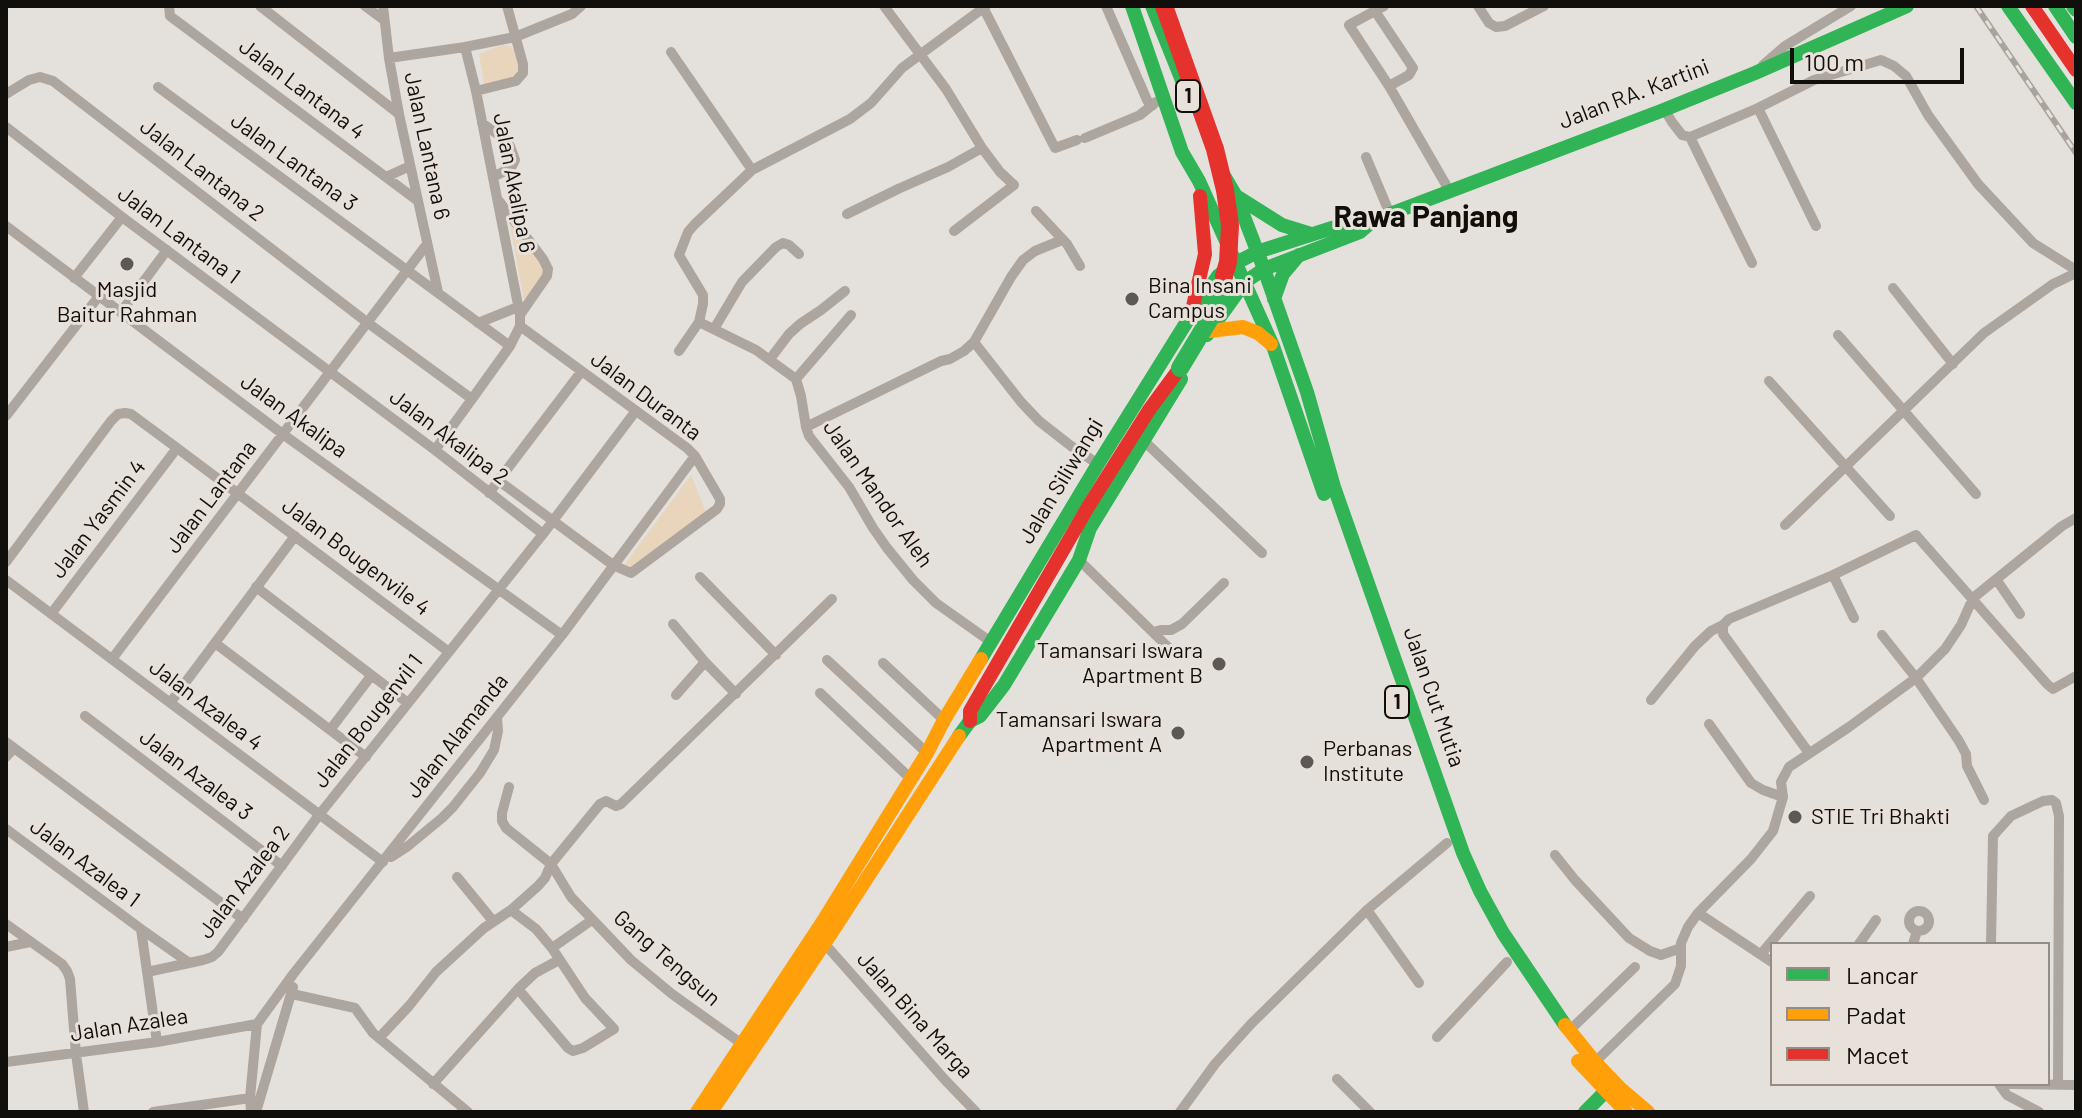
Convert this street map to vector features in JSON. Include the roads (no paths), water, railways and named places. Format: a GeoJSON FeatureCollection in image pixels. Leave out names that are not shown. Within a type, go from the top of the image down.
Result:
{"type":"FeatureCollection","features":[{"type":"Feature","properties":{"kind":"main road","name":"1"},"geometry":{"type":"LineString","coordinates":[[1132,6],[1158,100],[1236,263]]}},
{"type":"Feature","properties":{"kind":"main road","name":"1"},"geometry":{"type":"LineString","coordinates":[[1152,6],[1208,144],[1236,196],[1260,260]]}},
{"type":"Feature","properties":{"kind":"main road"},"geometry":{"type":"LineString","coordinates":[[970,721],[970,711],[1088,507],[1209,320],[1228,262],[1230,225],[1215,149],[1164,6]]}},
{"type":"Feature","properties":{"kind":"main road","name":"Jalan RA. Kartini"},"geometry":{"type":"LineString","coordinates":[[1260,260],[1311,234],[1357,220],[1383,216],[1664,109],[1907,6]]}},
{"type":"Feature","properties":{"kind":"main road"},"geometry":{"type":"LineString","coordinates":[[2008,6],[2076,103]]}},
{"type":"Feature","properties":{"kind":"main road"},"geometry":{"type":"LineString","coordinates":[[2032,6],[2076,70]]}},
{"type":"Feature","properties":{"kind":"main road"},"geometry":{"type":"LineString","coordinates":[[2055,6],[2076,37]]}},
{"type":"Feature","properties":{"kind":"main road"},"geometry":{"type":"LineString","coordinates":[[1199,181],[1205,254],[1189,318],[1204,328],[1207,335]]}},
{"type":"Feature","properties":{"kind":"main road"},"geometry":{"type":"LineString","coordinates":[[1236,196],[1282,225],[1311,234]]}},
{"type":"Feature","properties":{"kind":"main road","name":"Jalan RA. Kartini"},"geometry":{"type":"LineString","coordinates":[[1260,260],[1299,255],[1360,232],[1383,216]]}},
{"type":"Feature","properties":{"kind":"main road"},"geometry":{"type":"LineString","coordinates":[[1274,299],[1283,274],[1299,255]]}},
{"type":"Feature","properties":{"kind":"main road"},"geometry":{"type":"LineString","coordinates":[[819,939],[911,779],[970,721],[980,716],[1004,685],[1079,560],[1090,528],[1207,335],[1260,260]]}},
{"type":"Feature","properties":{"kind":"main road","name":"Jalan Siliwangi"},"geometry":{"type":"LineString","coordinates":[[933,759],[944,720],[1189,318],[1218,276],[1236,263],[1260,260]]}},
{"type":"Feature","properties":{"kind":"main road","name":"Jalan Cut Mutia"},"geometry":{"type":"LineString","coordinates":[[1260,260],[1307,392],[1334,487],[1463,853],[1480,891],[1503,933],[1569,1031],[1621,1089],[1648,1112]]}},
{"type":"Feature","properties":{"kind":"main road","name":"Jalan Cut Mutia"},"geometry":{"type":"LineString","coordinates":[[1236,263],[1273,346],[1447,843],[1507,962],[1557,1036],[1626,1112]]}},
{"type":"Feature","properties":{"kind":"main road"},"geometry":{"type":"LineString","coordinates":[[1207,335],[1243,327],[1258,333],[1273,346]]}},
{"type":"Feature","properties":{"kind":"main road"},"geometry":{"type":"LineString","coordinates":[[697,1112],[746,1047],[819,939],[933,759]]}},
{"type":"Feature","properties":{"kind":"main road"},"geometry":{"type":"LineString","coordinates":[[711,1112],[746,1047]]}},
{"type":"Feature","properties":{"kind":"main road"},"geometry":{"type":"LineString","coordinates":[[1585,1112],[1605,1092]]}},
{"type":"Feature","properties":{"kind":"street","name":"Jalan Lantana 4"},"geometry":{"type":"LineString","coordinates":[[169,6],[170,16],[418,201]]}},
{"type":"Feature","properties":{"kind":"street"},"geometry":{"type":"LineString","coordinates":[[260,6],[399,114]]}},
{"type":"Feature","properties":{"kind":"street"},"geometry":{"type":"LineString","coordinates":[[365,6],[384,20]]}},
{"type":"Feature","properties":{"kind":"street","name":"Jalan Lantana 6"},"geometry":{"type":"LineString","coordinates":[[383,6],[393,84],[438,292]]}},
{"type":"Feature","properties":{"kind":"street"},"geometry":{"type":"LineString","coordinates":[[476,91],[516,81],[523,73],[507,6]]}},
{"type":"Feature","properties":{"kind":"street"},"geometry":{"type":"LineString","coordinates":[[389,58],[515,37],[572,14],[581,6]]}},
{"type":"Feature","properties":{"kind":"street"},"geometry":{"type":"LineString","coordinates":[[884,6],[946,89],[982,148],[1014,185],[954,231]]}},
{"type":"Feature","properties":{"kind":"street"},"geometry":{"type":"LineString","coordinates":[[1106,6],[1147,100],[1158,100]]}},
{"type":"Feature","properties":{"kind":"street"},"geometry":{"type":"LineString","coordinates":[[1478,6],[1489,23],[1496,27],[1505,26],[1544,6]]}},
{"type":"Feature","properties":{"kind":"street"},"geometry":{"type":"LineString","coordinates":[[1755,73],[1785,46],[1851,6]]}},
{"type":"Feature","properties":{"kind":"street"},"geometry":{"type":"LineString","coordinates":[[679,351],[699,322],[703,304],[703,295],[679,255],[688,232],[752,170],[850,119],[871,103],[902,68],[985,7],[1055,148],[1140,115],[1158,100]]}},
{"type":"Feature","properties":{"kind":"street"},"geometry":{"type":"LineString","coordinates":[[1389,86],[1409,75],[1413,68],[1379,8],[1349,25],[1389,86],[1449,190]]}},
{"type":"Feature","properties":{"kind":"street","name":"Jalan Akalipa 6"},"geometry":{"type":"LineString","coordinates":[[465,47],[498,199],[519,316]]}},
{"type":"Feature","properties":{"kind":"street"},"geometry":{"type":"LineString","coordinates":[[671,52],[752,170]]}},
{"type":"Feature","properties":{"kind":"street"},"geometry":{"type":"LineString","coordinates":[[1664,109],[1682,135],[1690,137],[1814,80],[1881,60],[1906,76],[1928,115],[1978,184],[2033,243],[2076,272],[2053,284],[1984,333],[1785,525]]}},
{"type":"Feature","properties":{"kind":"street","name":"Jalan Lantana 2"},"geometry":{"type":"LineString","coordinates":[[6,94],[34,78],[46,77],[53,81],[472,399]]}},
{"type":"Feature","properties":{"kind":"street"},"geometry":{"type":"LineString","coordinates":[[375,96],[393,84]]}},
{"type":"Feature","properties":{"kind":"street","name":"Jalan Lantana 3"},"geometry":{"type":"LineString","coordinates":[[158,87],[510,346]]}},
{"type":"Feature","properties":{"kind":"street"},"geometry":{"type":"LineString","coordinates":[[1758,108],[1816,226]]}},
{"type":"Feature","properties":{"kind":"street"},"geometry":{"type":"LineString","coordinates":[[482,123],[504,139],[515,160],[511,168],[493,177]]}},
{"type":"Feature","properties":{"kind":"street","name":"Jalan Lantana 1"},"geometry":{"type":"LineString","coordinates":[[6,127],[330,373]]}},
{"type":"Feature","properties":{"kind":"street"},"geometry":{"type":"LineString","coordinates":[[1690,137],[1752,263]]}},
{"type":"Feature","properties":{"kind":"street"},"geometry":{"type":"LineString","coordinates":[[847,214],[982,148]]}},
{"type":"Feature","properties":{"kind":"street"},"geometry":{"type":"LineString","coordinates":[[1366,157],[1383,216]]}},
{"type":"Feature","properties":{"kind":"street"},"geometry":{"type":"LineString","coordinates":[[386,177],[410,166]]}},
{"type":"Feature","properties":{"kind":"street"},"geometry":{"type":"LineString","coordinates":[[435,450],[510,346],[519,316],[547,276],[548,269],[543,259],[498,199]]}},
{"type":"Feature","properties":{"kind":"street"},"geometry":{"type":"LineString","coordinates":[[1036,211],[1067,244],[1080,266]]}},
{"type":"Feature","properties":{"kind":"street"},"geometry":{"type":"LineString","coordinates":[[74,278],[122,217]]}},
{"type":"Feature","properties":{"kind":"street","name":"Jalan Akalipa"},"geometry":{"type":"LineString","coordinates":[[6,226],[284,435],[562,635]]}},
{"type":"Feature","properties":{"kind":"street"},"geometry":{"type":"LineString","coordinates":[[806,427],[950,359],[974,342],[1023,260],[1035,251],[1062,240]]}},
{"type":"Feature","properties":{"kind":"street"},"geometry":{"type":"LineString","coordinates":[[714,329],[742,282],[776,247],[783,243],[799,254]]}},
{"type":"Feature","properties":{"kind":"street","name":"Jalan Lantana"},"geometry":{"type":"LineString","coordinates":[[112,659],[427,244]]}},
{"type":"Feature","properties":{"kind":"street"},"geometry":{"type":"LineString","coordinates":[[121,312],[167,250]]}},
{"type":"Feature","properties":{"kind":"street"},"geometry":{"type":"LineString","coordinates":[[1893,288],[1953,364]]}},
{"type":"Feature","properties":{"kind":"street"},"geometry":{"type":"LineString","coordinates":[[770,359],[800,324],[845,291]]}},
{"type":"Feature","properties":{"kind":"street"},"geometry":{"type":"LineString","coordinates":[[6,416],[99,296]]}},
{"type":"Feature","properties":{"kind":"street"},"geometry":{"type":"LineString","coordinates":[[699,322],[770,359],[796,379],[851,315]]}},
{"type":"Feature","properties":{"kind":"street"},"geometry":{"type":"LineString","coordinates":[[478,323],[519,316]]}},
{"type":"Feature","properties":{"kind":"street","name":"Jalan Duranta"},"geometry":{"type":"LineString","coordinates":[[519,316],[581,372],[695,456],[720,499],[717,509],[635,573],[613,565]]}},
{"type":"Feature","properties":{"kind":"street"},"geometry":{"type":"LineString","coordinates":[[1838,335],[1976,494]]}},
{"type":"Feature","properties":{"kind":"street"},"geometry":{"type":"LineString","coordinates":[[974,342],[1039,421],[1098,464]]}},
{"type":"Feature","properties":{"kind":"street"},"geometry":{"type":"LineString","coordinates":[[489,493],[581,372]]}},
{"type":"Feature","properties":{"kind":"street","name":"Jalan Akalipa 2"},"geometry":{"type":"LineString","coordinates":[[330,373],[543,534]]}},
{"type":"Feature","properties":{"kind":"street","name":"Jalan Mandor Aleh"},"geometry":{"type":"LineString","coordinates":[[796,379],[806,427],[815,446],[849,487],[873,528],[905,570],[936,603],[991,642]]}},
{"type":"Feature","properties":{"kind":"street"},"geometry":{"type":"LineString","coordinates":[[1769,381],[1890,516]]}},
{"type":"Feature","properties":{"kind":"street","name":"Jalan Bougenvil 1"},"geometry":{"type":"LineString","coordinates":[[319,815],[543,534],[635,412]]}},
{"type":"Feature","properties":{"kind":"street","name":"Jalan Bougenvile 4"},"geometry":{"type":"LineString","coordinates":[[6,562],[111,421],[118,414],[131,414],[449,652]]}},
{"type":"Feature","properties":{"kind":"street"},"geometry":{"type":"LineString","coordinates":[[1144,441],[1262,553]]}},
{"type":"Feature","properties":{"kind":"street","name":"Jalan Yasmin 4"},"geometry":{"type":"LineString","coordinates":[[51,614],[177,448]]}},
{"type":"Feature","properties":{"kind":"street"},"geometry":{"type":"LineString","coordinates":[[562,635],[695,456]]}},
{"type":"Feature","properties":{"kind":"street"},"geometry":{"type":"LineString","coordinates":[[499,481],[613,565]]}},
{"type":"Feature","properties":{"kind":"street"},"geometry":{"type":"LineString","coordinates":[[1595,1062],[1675,984],[1688,927],[1773,831],[1783,797],[1781,782],[1789,767],[1916,678],[1945,649],[1961,625],[1973,598],[2076,518]]}},
{"type":"Feature","properties":{"kind":"street"},"geometry":{"type":"LineString","coordinates":[[1651,700],[1695,646],[1729,619],[1833,575],[1916,535],[2053,689],[2076,676]]}},
{"type":"Feature","properties":{"kind":"street"},"geometry":{"type":"LineString","coordinates":[[170,703],[295,536]]}},
{"type":"Feature","properties":{"kind":"street"},"geometry":{"type":"LineString","coordinates":[[1079,560],[1171,650]]}},
{"type":"Feature","properties":{"kind":"street"},"geometry":{"type":"LineString","coordinates":[[1833,575],[1854,618]]}},
{"type":"Feature","properties":{"kind":"street"},"geometry":{"type":"LineString","coordinates":[[700,577],[776,655]]}},
{"type":"Feature","properties":{"kind":"street"},"geometry":{"type":"LineString","coordinates":[[1996,579],[2020,614]]}},
{"type":"Feature","properties":{"kind":"street","name":"Jalan Azalea 4"},"geometry":{"type":"LineString","coordinates":[[6,580],[383,862]]}},
{"type":"Feature","properties":{"kind":"street"},"geometry":{"type":"LineString","coordinates":[[1153,632],[1171,630],[1182,624],[1224,583]]}},
{"type":"Feature","properties":{"kind":"street"},"geometry":{"type":"LineString","coordinates":[[256,587],[408,703]]}},
{"type":"Feature","properties":{"kind":"street"},"geometry":{"type":"LineString","coordinates":[[379,1038],[436,972],[538,886],[551,864],[600,804],[606,801],[616,806],[621,804],[832,599]]}},
{"type":"Feature","properties":{"kind":"street"},"geometry":{"type":"LineString","coordinates":[[673,624],[736,694]]}},
{"type":"Feature","properties":{"kind":"street"},"geometry":{"type":"LineString","coordinates":[[1723,625],[1723,634],[1809,753]]}},
{"type":"Feature","properties":{"kind":"street","name":"Jalan Alamanda"},"geometry":{"type":"LineString","coordinates":[[257,1024],[562,635]]}},
{"type":"Feature","properties":{"kind":"street"},"geometry":{"type":"LineString","coordinates":[[1882,635],[1959,741],[1984,800]]}},
{"type":"Feature","properties":{"kind":"street"},"geometry":{"type":"LineString","coordinates":[[215,643],[366,757]]}},
{"type":"Feature","properties":{"kind":"street"},"geometry":{"type":"LineString","coordinates":[[827,660],[933,759]]}},
{"type":"Feature","properties":{"kind":"street"},"geometry":{"type":"LineString","coordinates":[[676,695],[705,662]]}},
{"type":"Feature","properties":{"kind":"street"},"geometry":{"type":"LineString","coordinates":[[883,663],[944,720]]}},
{"type":"Feature","properties":{"kind":"street"},"geometry":{"type":"LineString","coordinates":[[330,730],[371,676]]}},
{"type":"Feature","properties":{"kind":"street"},"geometry":{"type":"LineString","coordinates":[[820,693],[911,779]]}},
{"type":"Feature","properties":{"kind":"street","name":"Jalan Azalea 3"},"geometry":{"type":"LineString","coordinates":[[85,716],[282,866]]}},
{"type":"Feature","properties":{"kind":"street"},"geometry":{"type":"LineString","coordinates":[[383,862],[408,846],[453,807],[480,773],[494,750],[497,717]]}},
{"type":"Feature","properties":{"kind":"street"},"geometry":{"type":"LineString","coordinates":[[1709,724],[1751,783],[1783,797]]}},
{"type":"Feature","properties":{"kind":"street"},"geometry":{"type":"LineString","coordinates":[[6,757],[10,745],[243,919]]}},
{"type":"Feature","properties":{"kind":"street","name":"Gang Tengsun"},"geometry":{"type":"LineString","coordinates":[[509,787],[503,805],[504,824],[551,864],[571,897],[631,960],[746,1047]]}},
{"type":"Feature","properties":{"kind":"street"},"geometry":{"type":"LineString","coordinates":[[1991,942],[1993,836],[2011,816],[2052,800],[2056,803],[2059,816],[2058,1085]]}},
{"type":"Feature","properties":{"kind":"street","name":"Jalan Azalea 2"},"geometry":{"type":"LineString","coordinates":[[147,972],[212,957],[218,952],[319,815]]}},
{"type":"Feature","properties":{"kind":"street","name":"Jalan Azalea 1"},"geometry":{"type":"LineString","coordinates":[[6,829],[188,962]]}},
{"type":"Feature","properties":{"kind":"street"},"geometry":{"type":"LineString","coordinates":[[1181,1112],[1215,1064],[1242,1034],[1367,910],[1447,843]]}},
{"type":"Feature","properties":{"kind":"street"},"geometry":{"type":"LineString","coordinates":[[1555,855],[1629,938],[1661,955],[1681,948]]}},
{"type":"Feature","properties":{"kind":"street"},"geometry":{"type":"LineString","coordinates":[[457,877],[493,921]]}},
{"type":"Feature","properties":{"kind":"street"},"geometry":{"type":"LineString","coordinates":[[1771,942],[1810,896]]}},
{"type":"Feature","properties":{"kind":"street"},"geometry":{"type":"LineString","coordinates":[[511,910],[536,929],[585,998],[614,1029],[573,1051],[518,989]]}},
{"type":"Feature","properties":{"kind":"street"},"geometry":{"type":"LineString","coordinates":[[1367,910],[1419,983]]}},
{"type":"Feature","properties":{"kind":"street"},"geometry":{"type":"LineString","coordinates":[[1698,913],[1770,961]]}},
{"type":"Feature","properties":{"kind":"street"},"geometry":{"type":"LineString","coordinates":[[552,948],[592,920]]}},
{"type":"Feature","properties":{"kind":"street"},"geometry":{"type":"LineString","coordinates":[[1860,942],[1876,920]]}},
{"type":"Feature","properties":{"kind":"street"},"geometry":{"type":"LineString","coordinates":[[6,924],[62,964],[67,971],[84,1112]]}},
{"type":"Feature","properties":{"kind":"street","name":"Jalan Azalea 1"},"geometry":{"type":"LineString","coordinates":[[141,929],[157,1042]]}},
{"type":"Feature","properties":{"kind":"street"},"geometry":{"type":"LineString","coordinates":[[1914,942],[1922,930],[1925,942]]}},
{"type":"Feature","properties":{"kind":"street","name":"Jalan Bina Marga"},"geometry":{"type":"LineString","coordinates":[[819,939],[976,1112]]}},
{"type":"Feature","properties":{"kind":"street"},"geometry":{"type":"LineString","coordinates":[[6,947],[30,942]]}},
{"type":"Feature","properties":{"kind":"street"},"geometry":{"type":"LineString","coordinates":[[1761,954],[1770,943]]}},
{"type":"Feature","properties":{"kind":"street"},"geometry":{"type":"LineString","coordinates":[[433,1084],[518,989],[535,973],[559,960]]}},
{"type":"Feature","properties":{"kind":"street"},"geometry":{"type":"LineString","coordinates":[[1437,1037],[1507,962]]}},
{"type":"Feature","properties":{"kind":"street"},"geometry":{"type":"LineString","coordinates":[[1569,1031],[1635,967]]}},
{"type":"Feature","properties":{"kind":"street"},"geometry":{"type":"LineString","coordinates":[[254,1112],[292,994],[294,973]]}},
{"type":"Feature","properties":{"kind":"street"},"geometry":{"type":"LineString","coordinates":[[292,994],[355,1008],[373,1033],[468,1112]]}},
{"type":"Feature","properties":{"kind":"street"},"geometry":{"type":"LineString","coordinates":[[254,1112],[250,1098],[257,1024]]}},
{"type":"Feature","properties":{"kind":"street","name":"Jalan Azalea"},"geometry":{"type":"LineString","coordinates":[[6,1062],[157,1042],[257,1024]]}},
{"type":"Feature","properties":{"kind":"street"},"geometry":{"type":"LineString","coordinates":[[1337,1079],[1370,1112]]}},
{"type":"Feature","properties":{"kind":"street"},"geometry":{"type":"LineString","coordinates":[[2050,1085],[2076,1085]]}},
{"type":"Feature","properties":{"kind":"street"},"geometry":{"type":"LineString","coordinates":[[2000,1086],[2007,1095],[2039,1112]]}},
{"type":"Feature","properties":{"kind":"street"},"geometry":{"type":"LineString","coordinates":[[160,1111],[250,1098]]}},
{"type":"Feature","properties":{"kind":"railway"},"geometry":{"type":"LineString","coordinates":[[1976,6],[2076,153]]}},
{"type":"Feature","properties":{"kind":"place","name":"Masjid Baitur Rahman"},"geometry":{"type":"Point","coordinates":[127,264]}},
{"type":"Feature","properties":{"kind":"place","name":"Bina Insani Campus"},"geometry":{"type":"Point","coordinates":[1132,299]}},
{"type":"Feature","properties":{"kind":"place","name":"Tamansari Iswara Apartment B"},"geometry":{"type":"Point","coordinates":[1219,664]}},
{"type":"Feature","properties":{"kind":"place","name":"Tamansari Iswara Apartment A"},"geometry":{"type":"Point","coordinates":[1178,733]}},
{"type":"Feature","properties":{"kind":"place","name":"Perbanas Institute"},"geometry":{"type":"Point","coordinates":[1307,762]}},
{"type":"Feature","properties":{"kind":"place","name":"STIE Tri Bhakti"},"geometry":{"type":"Point","coordinates":[1795,817]}},
{"type":"Feature","properties":{"kind":"district","name":"Rawa Panjang"},"geometry":{"type":"Point","coordinates":[1426,217]}}]}
